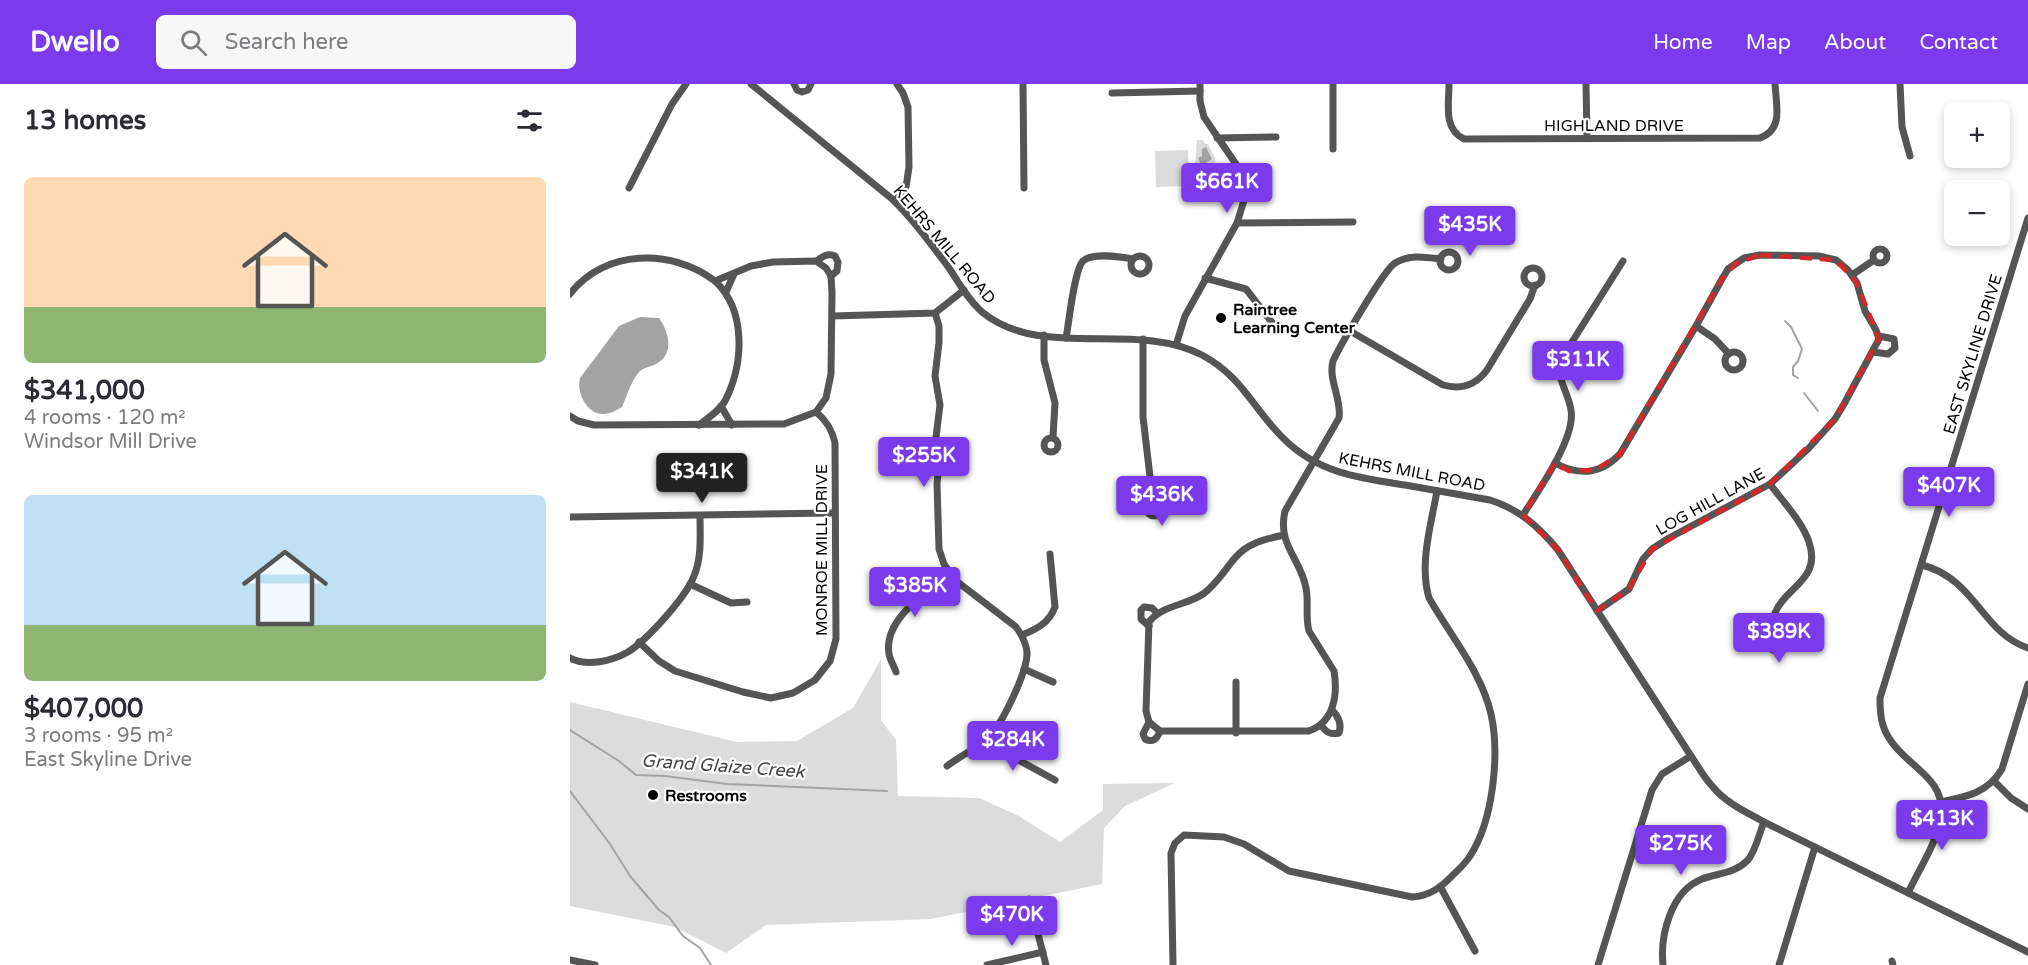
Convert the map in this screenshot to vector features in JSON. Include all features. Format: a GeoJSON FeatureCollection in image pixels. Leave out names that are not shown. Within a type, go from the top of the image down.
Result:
{"type":"FeatureCollection","features":[{"type":"Feature","properties":{"kind":"street"},"geometry":{"type":"LineString","coordinates":[[629,188],[672,104],[686,84]]}},
{"type":"Feature","properties":{"kind":"street","name":"KEHRS MILL ROAD"},"geometry":{"type":"LineString","coordinates":[[751,84],[895,201],[912,220],[977,307],[991,318],[1013,328],[1044,335],[1066,338],[1143,339],[1176,345],[1201,355],[1225,369],[1246,391],[1285,440],[1315,462],[1346,475],[1490,500],[1512,508],[1523,515],[1543,532],[1558,550],[1691,756],[1720,795],[1764,822],[2028,952]]}},
{"type":"Feature","properties":{"kind":"street"},"geometry":{"type":"LineString","coordinates":[[794,84],[797,90],[802,92],[808,90],[811,84]]}},
{"type":"Feature","properties":{"kind":"street"},"geometry":{"type":"LineString","coordinates":[[895,201],[906,187],[909,167],[908,107],[897,84]]}},
{"type":"Feature","properties":{"kind":"street"},"geometry":{"type":"LineString","coordinates":[[1023,84],[1023,188]]}},
{"type":"Feature","properties":{"kind":"street"},"geometry":{"type":"LineString","coordinates":[[1333,84],[1334,149]]}},
{"type":"Feature","properties":{"kind":"street","name":"HIGHLAND DRIVE"},"geometry":{"type":"LineString","coordinates":[[1449,84],[1449,123],[1455,134],[1464,139],[1760,138],[1773,131],[1776,124],[1775,84]]}},
{"type":"Feature","properties":{"kind":"street"},"geometry":{"type":"LineString","coordinates":[[1586,84],[1587,138]]}},
{"type":"Feature","properties":{"kind":"street"},"geometry":{"type":"LineString","coordinates":[[1900,84],[1900,119],[1910,156]]}},
{"type":"Feature","properties":{"kind":"street"},"geometry":{"type":"LineString","coordinates":[[1112,93],[1200,87],[1202,109],[1217,138],[1234,160],[1244,180],[1244,202],[1237,223],[1185,316],[1176,345]]}},
{"type":"Feature","properties":{"kind":"street"},"geometry":{"type":"LineString","coordinates":[[1217,138],[1276,137]]}},
{"type":"Feature","properties":{"kind":"street","name":"EAST SKYLINE DRIVE"},"geometry":{"type":"LineString","coordinates":[[1940,802],[1935,787],[1926,775],[1889,739],[1881,719],[1880,698],[2028,218]]}},
{"type":"Feature","properties":{"kind":"street"},"geometry":{"type":"LineString","coordinates":[[1237,223],[1353,222]]}},
{"type":"Feature","properties":{"kind":"street"},"geometry":{"type":"LineString","coordinates":[[715,281],[751,266],[764,263],[817,261],[829,254],[835,256],[838,262],[837,271],[831,276]]}},
{"type":"Feature","properties":{"kind":"street"},"geometry":{"type":"LineString","coordinates":[[1555,463],[1569,471],[1582,472],[1595,470],[1612,462],[1626,444],[1728,269],[1744,258],[1760,255],[1828,257],[1836,260],[1852,275],[1859,288],[1864,311],[1879,336],[1894,339],[1895,348],[1888,354],[1873,352]]}},
{"type":"Feature","properties":{"kind":"street"},"geometry":{"type":"LineString","coordinates":[[1066,338],[1078,270],[1084,260],[1092,257],[1119,256],[1133,259]]}},
{"type":"Feature","properties":{"kind":"street"},"geometry":{"type":"LineString","coordinates":[[570,294],[597,270],[614,262],[654,258],[687,264],[715,281],[726,292],[734,308],[739,342],[736,369],[726,400],[699,425]]}},
{"type":"Feature","properties":{"kind":"street"},"geometry":{"type":"LineString","coordinates":[[1284,535],[1251,544],[1203,594],[1186,603],[1157,613],[1149,622],[1146,711],[1154,727],[1236,733],[1309,731],[1321,725],[1332,710],[1334,670],[1309,631],[1306,587],[1284,535],[1285,511],[1339,418],[1340,405],[1332,365],[1350,331],[1391,267],[1408,258],[1440,259]]}},
{"type":"Feature","properties":{"kind":"street"},"geometry":{"type":"LineString","coordinates":[[1852,275],[1874,260]]}},
{"type":"Feature","properties":{"kind":"street"},"geometry":{"type":"LineString","coordinates":[[570,416],[578,421],[594,425],[732,425],[784,424],[816,412],[826,398],[830,384],[833,316],[831,276],[826,268],[817,261]]}},
{"type":"Feature","properties":{"kind":"street"},"geometry":{"type":"LineString","coordinates":[[1523,515],[1555,463],[1572,421],[1571,409],[1560,379],[1560,361],[1623,261]]}},
{"type":"Feature","properties":{"kind":"street"},"geometry":{"type":"LineString","coordinates":[[726,292],[734,274]]}},
{"type":"Feature","properties":{"kind":"street"},"geometry":{"type":"LineString","coordinates":[[1205,278],[1246,289],[1274,325]]}},
{"type":"Feature","properties":{"kind":"street"},"geometry":{"type":"LineString","coordinates":[[1350,331],[1443,386],[1458,388],[1479,380],[1487,370],[1530,299],[1534,285]]}},
{"type":"Feature","properties":{"kind":"street"},"geometry":{"type":"LineString","coordinates":[[833,316],[935,313],[964,290]]}},
{"type":"Feature","properties":{"kind":"street"},"geometry":{"type":"LineString","coordinates":[[935,313],[939,326],[935,376],[940,405],[936,437],[939,463],[937,539],[941,557],[950,574],[961,586],[1007,619],[1022,635],[1027,652],[1024,669],[1002,720],[989,738],[947,766]]}},
{"type":"Feature","properties":{"kind":"street"},"geometry":{"type":"LineString","coordinates":[[1696,326],[1715,339],[1729,354]]}},
{"type":"Feature","properties":{"kind":"street"},"geometry":{"type":"LineString","coordinates":[[1044,335],[1044,360],[1055,403],[1053,437]]}},
{"type":"Feature","properties":{"kind":"street","name":"LOG HILL LANE"},"geometry":{"type":"LineString","coordinates":[[1597,610],[1627,591],[1647,554],[1658,545],[1770,484],[1808,449],[1834,419],[1873,352],[1879,336]]}},
{"type":"Feature","properties":{"kind":"street"},"geometry":{"type":"LineString","coordinates":[[1143,339],[1143,417],[1153,502]]}},
{"type":"Feature","properties":{"kind":"street"},"geometry":{"type":"LineString","coordinates":[[721,406],[732,425]]}},
{"type":"Feature","properties":{"kind":"street","name":"MONROE MILL DRIVE"},"geometry":{"type":"LineString","coordinates":[[639,642],[659,661],[675,671],[771,698],[805,688],[830,662],[836,639],[835,443],[825,420],[816,412]]}},
{"type":"Feature","properties":{"kind":"street"},"geometry":{"type":"LineString","coordinates":[[1770,484],[1804,532],[1809,542],[1811,558],[1801,584],[1785,599],[1775,613],[1774,636]]}},
{"type":"Feature","properties":{"kind":"street"},"geometry":{"type":"LineString","coordinates":[[1173,965],[1171,853],[1175,843],[1184,836],[1224,837],[1244,844],[1289,870],[1401,896],[1418,897],[1441,888],[1463,866],[1477,843],[1486,814],[1495,760],[1491,715],[1473,670],[1434,607],[1426,588],[1425,567],[1437,491]]}},
{"type":"Feature","properties":{"kind":"street"},"geometry":{"type":"LineString","coordinates":[[570,517],[834,513]]}},
{"type":"Feature","properties":{"kind":"street"},"geometry":{"type":"LineString","coordinates":[[570,658],[576,661],[601,662],[629,651],[680,602],[694,577],[699,556],[700,516]]}},
{"type":"Feature","properties":{"kind":"street"},"geometry":{"type":"LineString","coordinates":[[1022,635],[1044,624],[1053,614],[1055,607],[1050,554]]}},
{"type":"Feature","properties":{"kind":"street"},"geometry":{"type":"LineString","coordinates":[[1922,565],[1934,568],[1953,578],[2000,632],[2008,639],[2028,648]]}},
{"type":"Feature","properties":{"kind":"street"},"geometry":{"type":"LineString","coordinates":[[896,672],[889,653],[892,632],[908,607],[950,574]]}},
{"type":"Feature","properties":{"kind":"street"},"geometry":{"type":"LineString","coordinates":[[690,584],[731,603],[747,602]]}},
{"type":"Feature","properties":{"kind":"street"},"geometry":{"type":"LineString","coordinates":[[1149,626],[1141,619],[1141,610],[1144,607],[1152,608],[1157,613]]}},
{"type":"Feature","properties":{"kind":"street"},"geometry":{"type":"LineString","coordinates":[[1024,669],[1053,682]]}},
{"type":"Feature","properties":{"kind":"street"},"geometry":{"type":"LineString","coordinates":[[1236,682],[1236,733]]}},
{"type":"Feature","properties":{"kind":"street"},"geometry":{"type":"LineString","coordinates":[[1908,893],[1935,836],[1941,815],[1940,802],[1978,792],[1994,781],[2002,769],[2028,684]]}},
{"type":"Feature","properties":{"kind":"street"},"geometry":{"type":"LineString","coordinates":[[1321,725],[1327,732],[1339,733],[1340,721],[1332,710]]}},
{"type":"Feature","properties":{"kind":"street"},"geometry":{"type":"LineString","coordinates":[[989,738],[1011,756],[1055,780]]}},
{"type":"Feature","properties":{"kind":"street"},"geometry":{"type":"LineString","coordinates":[[1598,965],[1652,790],[1662,774],[1691,756]]}},
{"type":"Feature","properties":{"kind":"street"},"geometry":{"type":"LineString","coordinates":[[1994,781],[2011,798],[2028,809]]}},
{"type":"Feature","properties":{"kind":"street"},"geometry":{"type":"LineString","coordinates":[[1664,965],[1662,951],[1672,906],[1677,897],[1692,883],[1733,871],[1748,859],[1754,850],[1764,822]]}},
{"type":"Feature","properties":{"kind":"street"},"geometry":{"type":"LineString","coordinates":[[1779,965],[1815,847]]}},
{"type":"Feature","properties":{"kind":"street"},"geometry":{"type":"LineString","coordinates":[[1441,888],[1475,951]]}},
{"type":"Feature","properties":{"kind":"street"},"geometry":{"type":"LineString","coordinates":[[1029,899],[1046,965]]}},
{"type":"Feature","properties":{"kind":"street"},"geometry":{"type":"LineString","coordinates":[[987,965],[1043,952]]}},
{"type":"Feature","properties":{"kind":"street"},"geometry":{"type":"LineString","coordinates":[[570,960],[595,965]]}},
{"type":"Feature","properties":{"kind":"highlighted area"},"geometry":{"type":"Polygon","coordinates":[[[1760,255],[1836,260],[1857,283],[1879,339],[1835,419],[1770,484],[1652,549],[1629,589],[1597,611],[1558,550],[1523,515],[1555,463],[1569,471],[1595,470],[1620,454],[1722,279],[1736,263],[1760,255]]]}},
{"type":"Feature","properties":{"kind":"shaded area"},"geometry":{"type":"Polygon","coordinates":[[[1197,140],[1203,140],[1205,144],[1208,144],[1215,158],[1216,168],[1221,171],[1221,175],[1191,177],[1190,165],[1195,165],[1197,140]]]}},
{"type":"Feature","properties":{"kind":"shaded area"},"geometry":{"type":"Polygon","coordinates":[[[1206,147],[1212,159],[1203,169],[1198,158],[1202,156],[1202,149],[1206,147]]]}},
{"type":"Feature","properties":{"kind":"shaded area"},"geometry":{"type":"Polygon","coordinates":[[[1188,150],[1189,186],[1156,187],[1155,151],[1188,150]]]}},
{"type":"Feature","properties":{"kind":"shaded area"},"geometry":{"type":"Polygon","coordinates":[[[640,317],[659,318],[667,336],[666,355],[656,364],[639,372],[631,384],[622,407],[604,414],[593,411],[581,396],[580,378],[619,326],[640,317]]]}},
{"type":"Feature","properties":{"kind":"shaded area"},"geometry":{"type":"Polygon","coordinates":[[[881,659],[881,720],[896,740],[898,796],[979,798],[1019,816],[1060,842],[1103,810],[1103,784],[1175,783],[1125,806],[1104,828],[1102,884],[931,919],[766,925],[726,953],[675,927],[570,906],[570,702],[737,742],[797,741],[853,708],[881,659]]]}},
{"type":"Feature","properties":{"kind":"waterway"},"geometry":{"type":"LineString","coordinates":[[1785,321],[1791,327],[1802,349],[1793,367],[1793,375],[1798,378]]}},
{"type":"Feature","properties":{"kind":"waterway"},"geometry":{"type":"LineString","coordinates":[[1804,393],[1818,411]]}},
{"type":"Feature","properties":{"kind":"waterway","name":"Grand Glaize Creek"},"geometry":{"type":"LineString","coordinates":[[570,730],[619,761],[636,775],[665,776],[727,784],[887,791]]}},
{"type":"Feature","properties":{"kind":"waterway"},"geometry":{"type":"LineString","coordinates":[[570,791],[610,844],[630,876],[659,910],[669,917],[683,936],[700,948],[711,965]]}},
{"type":"Feature","properties":{"kind":"place","name":"Raintree Learning Center"},"geometry":{"type":"Point","coordinates":[1221,318]}},
{"type":"Feature","properties":{"kind":"place","name":"Restrooms"},"geometry":{"type":"Point","coordinates":[653,795]}}]}
